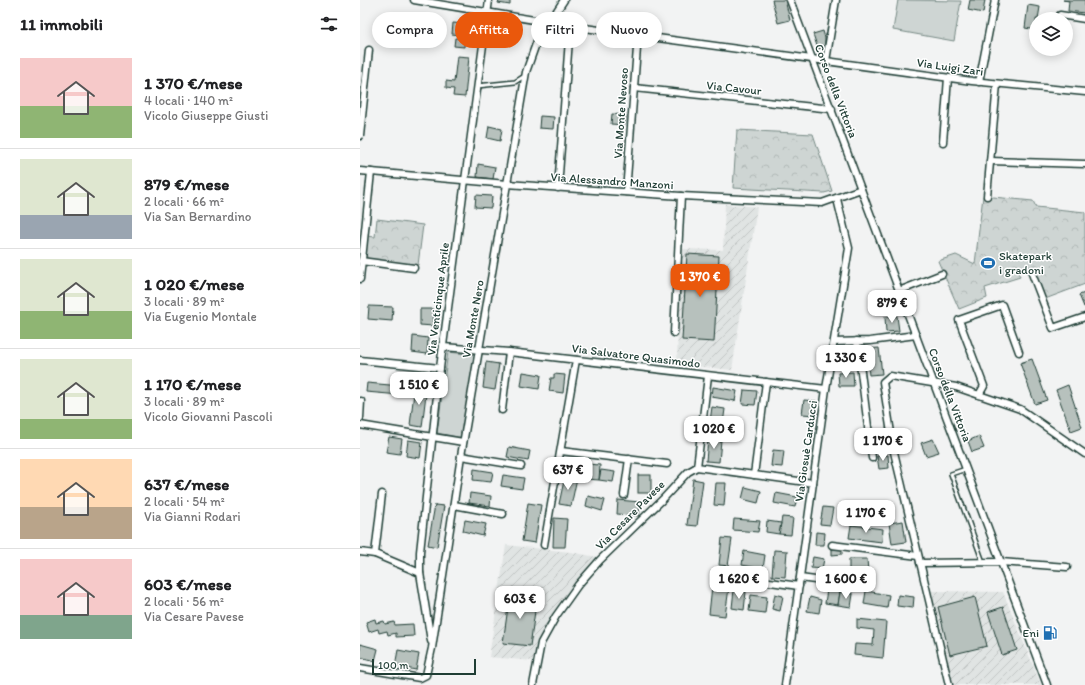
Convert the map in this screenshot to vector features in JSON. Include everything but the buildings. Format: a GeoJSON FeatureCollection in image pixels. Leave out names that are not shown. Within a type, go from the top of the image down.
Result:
{"type":"FeatureCollection","features":[{"type":"Feature","properties":{"kind":"street","name":"Via Luigi Zari"},"geometry":{"type":"LineString","coordinates":[[414,0],[487,12]]}},
{"type":"Feature","properties":{"kind":"street","name":"Via Venticinque Aprile"},"geometry":{"type":"LineString","coordinates":[[487,12],[489,0]]}},
{"type":"Feature","properties":{"kind":"street","name":"Via Monte Nero"},"geometry":{"type":"LineString","coordinates":[[557,12],[564,0]]}},
{"type":"Feature","properties":{"kind":"street","name":"Corso della Vittoria"},"geometry":{"type":"LineString","coordinates":[[790,0],[1047,685]]}},
{"type":"Feature","properties":{"kind":"street"},"geometry":{"type":"LineString","coordinates":[[826,61],[836,0]]}},
{"type":"Feature","properties":{"kind":"street"},"geometry":{"type":"LineString","coordinates":[[979,82],[995,0]]}},
{"type":"Feature","properties":{"kind":"street"},"geometry":{"type":"LineString","coordinates":[[1073,17],[1085,19]]}},
{"type":"Feature","properties":{"kind":"street","name":"Via Luigi Zari"},"geometry":{"type":"LineString","coordinates":[[662,39],[979,82],[1085,92]]}},
{"type":"Feature","properties":{"kind":"street","name":"Via Venticinque Aprile"},"geometry":{"type":"LineString","coordinates":[[432,648],[420,573],[420,552],[440,368],[482,48]]}},
{"type":"Feature","properties":{"kind":"street","name":"Via Monte Nero"},"geometry":{"type":"LineString","coordinates":[[360,668],[420,678],[426,675],[432,648],[463,442],[526,72],[535,48]]}},
{"type":"Feature","properties":{"kind":"street"},"geometry":{"type":"LineString","coordinates":[[558,188],[568,48]]}},
{"type":"Feature","properties":{"kind":"street","name":"Via Monte Nevoso"},"geometry":{"type":"LineString","coordinates":[[626,192],[637,48]]}},
{"type":"Feature","properties":{"kind":"street"},"geometry":{"type":"LineString","coordinates":[[360,136],[369,50]]}},
{"type":"Feature","properties":{"kind":"street"},"geometry":{"type":"LineString","coordinates":[[943,142],[948,78]]}},
{"type":"Feature","properties":{"kind":"street"},"geometry":{"type":"LineString","coordinates":[[987,196],[997,84]]}},
{"type":"Feature","properties":{"kind":"street","name":"Via Cavour"},"geometry":{"type":"LineString","coordinates":[[634,88],[832,110]]}},
{"type":"Feature","properties":{"kind":"street"},"geometry":{"type":"LineString","coordinates":[[990,161],[1085,164]]}},
{"type":"Feature","properties":{"kind":"street","name":"Via Alessandro Manzoni"},"geometry":{"type":"LineString","coordinates":[[360,172],[558,188],[822,203],[837,199],[861,189]]}},
{"type":"Feature","properties":{"kind":"street"},"geometry":{"type":"LineString","coordinates":[[360,279],[371,172]]}},
{"type":"Feature","properties":{"kind":"street"},"geometry":{"type":"LineString","coordinates":[[674,333],[681,196]]}},
{"type":"Feature","properties":{"kind":"street","name":"Via Giosuè Carducci"},"geometry":{"type":"LineString","coordinates":[[785,685],[826,389],[849,248],[837,199]]}},
{"type":"Feature","properties":{"kind":"street"},"geometry":{"type":"LineString","coordinates":[[361,261],[414,268]]}},
{"type":"Feature","properties":{"kind":"street"},"geometry":{"type":"LineString","coordinates":[[1031,271],[1053,328],[1085,317]]}},
{"type":"Feature","properties":{"kind":"street"},"geometry":{"type":"LineString","coordinates":[[900,291],[942,274]]}},
{"type":"Feature","properties":{"kind":"street"},"geometry":{"type":"LineString","coordinates":[[979,395],[984,386],[959,320],[1002,305],[1019,352]]}},
{"type":"Feature","properties":{"kind":"street"},"geometry":{"type":"LineString","coordinates":[[834,342],[916,335]]}},
{"type":"Feature","properties":{"kind":"street"},"geometry":{"type":"LineString","coordinates":[[857,341],[872,458]]}},
{"type":"Feature","properties":{"kind":"street","name":"Via Salvatore Quasimodo"},"geometry":{"type":"LineString","coordinates":[[443,347],[509,352],[826,389]]}},
{"type":"Feature","properties":{"kind":"street"},"geometry":{"type":"LineString","coordinates":[[502,410],[509,352]]}},
{"type":"Feature","properties":{"kind":"street"},"geometry":{"type":"LineString","coordinates":[[360,360],[440,368]]}},
{"type":"Feature","properties":{"kind":"street"},"geometry":{"type":"LineString","coordinates":[[544,545],[576,360]]}},
{"type":"Feature","properties":{"kind":"street"},"geometry":{"type":"LineString","coordinates":[[708,376],[697,467],[813,483]]}},
{"type":"Feature","properties":{"kind":"street"},"geometry":{"type":"LineString","coordinates":[[949,685],[894,452],[883,382],[890,376],[935,385],[956,387],[1020,409],[1085,454]]}},
{"type":"Feature","properties":{"kind":"street"},"geometry":{"type":"LineString","coordinates":[[754,475],[766,382]]}},
{"type":"Feature","properties":{"kind":"street"},"geometry":{"type":"LineString","coordinates":[[360,418],[361,401]]}},
{"type":"Feature","properties":{"kind":"street"},"geometry":{"type":"LineString","coordinates":[[360,424],[463,442]]}},
{"type":"Feature","properties":{"kind":"street"},"geometry":{"type":"LineString","coordinates":[[561,451],[667,464]]}},
{"type":"Feature","properties":{"kind":"street"},"geometry":{"type":"LineString","coordinates":[[461,456],[521,466]]}},
{"type":"Feature","properties":{"kind":"street"},"geometry":{"type":"LineString","coordinates":[[624,495],[629,459]]}},
{"type":"Feature","properties":{"kind":"street","name":"Via Cesare Pavese"},"geometry":{"type":"LineString","coordinates":[[533,685],[541,643],[556,616],[578,586],[600,560],[688,472],[697,467]]}},
{"type":"Feature","properties":{"kind":"street"},"geometry":{"type":"LineString","coordinates":[[375,554],[382,494]]}},
{"type":"Feature","properties":{"kind":"street"},"geometry":{"type":"LineString","coordinates":[[454,505],[503,514]]}},
{"type":"Feature","properties":{"kind":"street"},"geometry":{"type":"LineString","coordinates":[[832,545],[918,556]]}},
{"type":"Feature","properties":{"kind":"street"},"geometry":{"type":"LineString","coordinates":[[360,552],[375,554],[420,573]]}},
{"type":"Feature","properties":{"kind":"street"},"geometry":{"type":"LineString","coordinates":[[920,563],[1001,562],[1067,567]]}},
{"type":"Feature","properties":{"kind":"street"},"geometry":{"type":"LineString","coordinates":[[726,576],[799,586]]}},
{"type":"Feature","properties":{"kind":"street"},"geometry":{"type":"LineString","coordinates":[[800,578],[860,586]]}},
{"type":"Feature","properties":{"kind":"lane"},"geometry":{"type":"LineString","coordinates":[[477,86],[515,82],[522,79],[526,72]]}},
{"type":"Feature","properties":{"kind":"lane"},"geometry":{"type":"LineString","coordinates":[[966,469],[951,474],[983,562]]}},
{"type":"Feature","properties":{"kind":"shaded area"},"geometry":{"type":"Polygon","coordinates":[[[725,204],[757,207],[732,370],[677,364],[680,249],[723,250],[725,204]]]}},
{"type":"Feature","properties":{"kind":"shaded area"},"geometry":{"type":"Polygon","coordinates":[[[506,545],[570,552],[597,557],[575,582],[553,613],[537,643],[533,661],[489,657],[506,545]]]}},
{"type":"Feature","properties":{"kind":"shaded area"},"geometry":{"type":"Polygon","coordinates":[[[930,591],[1003,592],[1041,685],[950,685],[930,591]]]}},
{"type":"Feature","properties":{"kind":"green space"},"geometry":{"type":"Polygon","coordinates":[[[898,0],[961,1],[954,41],[893,30],[898,0]]]}},
{"type":"Feature","properties":{"kind":"green space"},"geometry":{"type":"Polygon","coordinates":[[[737,130],[813,134],[832,191],[824,193],[733,188],[737,130]]]}},
{"type":"Feature","properties":{"kind":"green space"},"geometry":{"type":"Polygon","coordinates":[[[983,196],[1033,201],[1036,207],[1085,212],[1085,284],[1045,299],[1032,267],[1018,272],[1020,277],[985,288],[987,298],[959,309],[938,261],[956,255],[975,264],[983,196]]]}},
{"type":"Feature","properties":{"kind":"green space"},"geometry":{"type":"Polygon","coordinates":[[[377,219],[423,225],[418,265],[364,258],[367,236],[375,237],[377,219]]]}},
{"type":"Feature","properties":{"kind":"green space"},"geometry":{"type":"Polygon","coordinates":[[[448,352],[476,355],[463,438],[437,433],[448,352]]]}},
{"type":"Feature","properties":{"kind":"place","name":"Skatepark i gradoni"},"geometry":{"type":"Point","coordinates":[988,263]}},
{"type":"Feature","properties":{"kind":"place","name":"Eni"},"geometry":{"type":"Point","coordinates":[1050,633]}}]}
